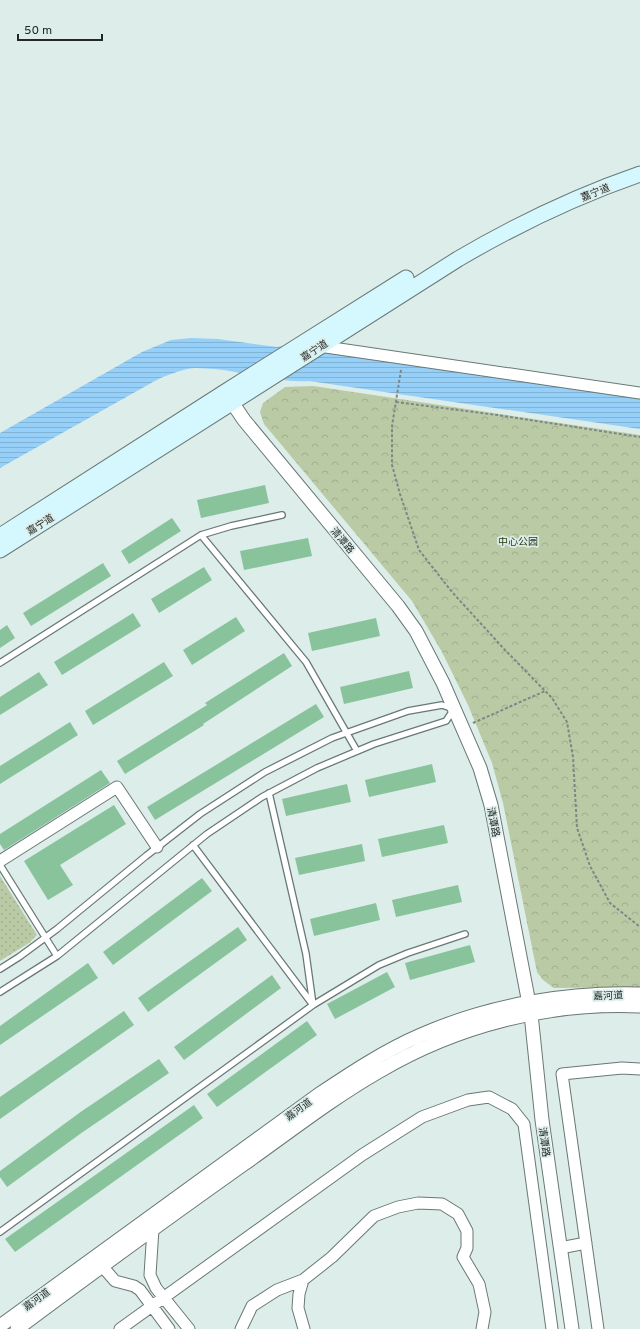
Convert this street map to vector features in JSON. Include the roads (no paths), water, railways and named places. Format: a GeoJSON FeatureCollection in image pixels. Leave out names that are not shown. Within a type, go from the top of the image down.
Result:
{"type":"FeatureCollection","features":[{"type":"Feature","properties":{"kind":"main road","name":"嘉宁道"},"geometry":{"type":"LineString","coordinates":[[0,550],[228,398],[246,379],[433,262],[504,222],[579,187],[640,164]]}},
{"type":"Feature","properties":{"kind":"main road","name":"嘉宁道"},"geometry":{"type":"LineString","coordinates":[[0,536],[228,398],[263,384],[319,346],[430,275],[483,244],[558,207],[640,174]]}},
{"type":"Feature","properties":{"kind":"street"},"geometry":{"type":"LineString","coordinates":[[319,346],[640,393]]}},
{"type":"Feature","properties":{"kind":"street","name":"清潭路"},"geometry":{"type":"LineString","coordinates":[[228,398],[244,420],[398,606],[416,631],[443,683],[480,768],[491,805],[530,1009],[542,1120],[572,1329]]}},
{"type":"Feature","properties":{"kind":"street"},"geometry":{"type":"LineString","coordinates":[[0,861],[117,787],[157,847]]}},
{"type":"Feature","properties":{"kind":"street","name":"嘉河道"},"geometry":{"type":"LineString","coordinates":[[17,1329],[153,1229],[333,1101],[379,1071],[422,1049],[469,1030],[530,1009],[582,996],[640,994]]}},
{"type":"Feature","properties":{"kind":"street","name":"嘉河道"},"geometry":{"type":"LineString","coordinates":[[0,1326],[286,1118],[349,1074],[392,1049],[437,1028],[489,1012],[530,1009],[640,1006]]}},
{"type":"Feature","properties":{"kind":"street"},"geometry":{"type":"LineString","coordinates":[[598,1329],[562,1074],[622,1068],[640,1069]]}},
{"type":"Feature","properties":{"kind":"street"},"geometry":{"type":"LineString","coordinates":[[120,1329],[362,1155],[422,1117],[468,1100],[489,1097],[512,1109],[524,1124],[552,1329]]}},
{"type":"Feature","properties":{"kind":"street"},"geometry":{"type":"LineString","coordinates":[[240,1329],[252,1306],[277,1290],[303,1280],[332,1257],[374,1216],[398,1207],[418,1203],[442,1204],[458,1214],[467,1231],[467,1248],[463,1257],[479,1284],[485,1312],[482,1329]]}},
{"type":"Feature","properties":{"kind":"street"},"geometry":{"type":"LineString","coordinates":[[153,1229],[150,1275],[156,1288],[189,1329]]}},
{"type":"Feature","properties":{"kind":"street"},"geometry":{"type":"LineString","coordinates":[[560,1248],[586,1243]]}},
{"type":"Feature","properties":{"kind":"street"},"geometry":{"type":"LineString","coordinates":[[102,1266],[115,1281],[134,1286],[140,1290],[169,1329]]}},
{"type":"Feature","properties":{"kind":"street"},"geometry":{"type":"LineString","coordinates":[[303,1280],[299,1294],[298,1308],[304,1329]]}},
{"type":"Feature","properties":{"kind":"lane"},"geometry":{"type":"LineString","coordinates":[[0,663],[201,535],[231,526],[282,515]]}},
{"type":"Feature","properties":{"kind":"lane"},"geometry":{"type":"LineString","coordinates":[[201,535],[306,662],[357,751]]}},
{"type":"Feature","properties":{"kind":"lane"},"geometry":{"type":"LineString","coordinates":[[0,969],[46,938],[157,847],[200,814],[264,772],[332,738],[408,711],[442,705],[454,709],[446,721],[374,744],[317,768],[269,793],[207,834],[57,956],[0,992]]}},
{"type":"Feature","properties":{"kind":"lane"},"geometry":{"type":"LineString","coordinates":[[269,793],[306,954],[313,1005]]}},
{"type":"Feature","properties":{"kind":"lane"},"geometry":{"type":"LineString","coordinates":[[193,845],[313,1005]]}},
{"type":"Feature","properties":{"kind":"lane"},"geometry":{"type":"LineString","coordinates":[[0,865],[57,956]]}},
{"type":"Feature","properties":{"kind":"lane"},"geometry":{"type":"LineString","coordinates":[[0,1232],[313,1005],[379,965],[408,953],[465,934]]}},
{"type":"Feature","properties":{"kind":"water"},"geometry":{"type":"Polygon","coordinates":[[[191,338],[218,339],[277,347],[286,345],[640,399],[640,429],[309,381],[274,379],[227,370],[194,368],[178,371],[157,380],[0,468],[0,433],[142,352],[171,340],[191,338]]]}},
{"type":"Feature","properties":{"kind":"park label","name":"中心公园"},"geometry":{"type":"Point","coordinates":[518,541]}}]}
